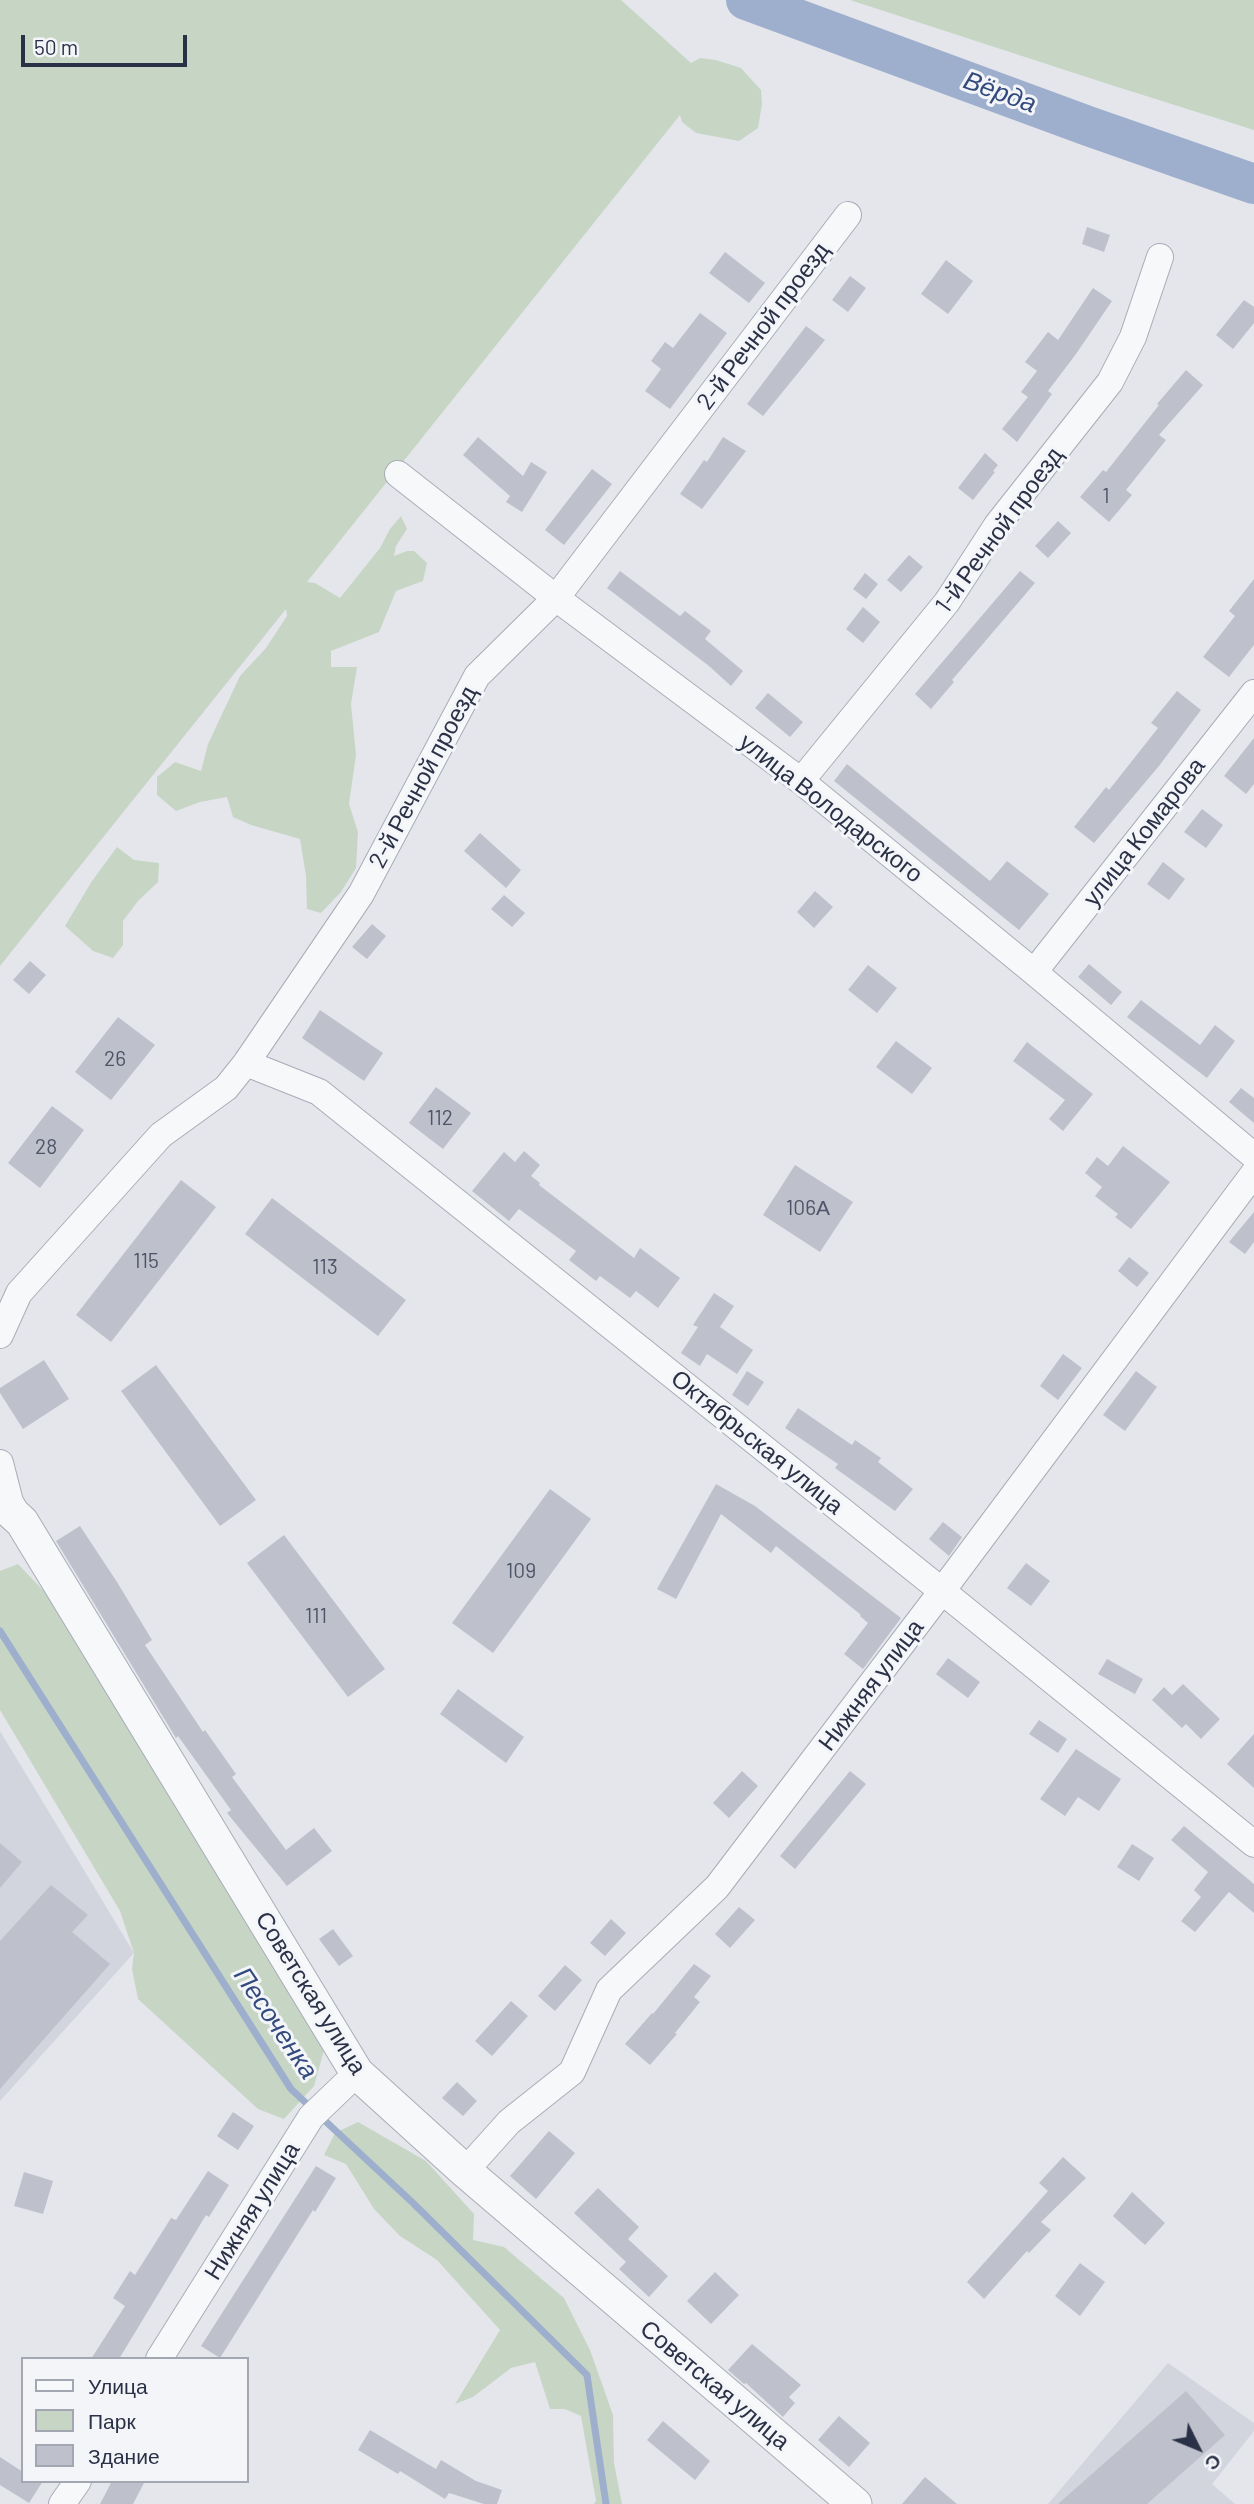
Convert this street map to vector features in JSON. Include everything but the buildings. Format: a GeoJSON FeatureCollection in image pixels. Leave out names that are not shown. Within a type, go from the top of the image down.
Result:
{"type":"FeatureCollection","features":[{"type":"Feature","properties":{"kind":"street","name":"2-й Речной проезд"},"geometry":{"type":"LineString","coordinates":[[0,1335],[19,1293],[161,1135],[226,1088],[246,1063],[361,894],[477,676],[556,598],[848,215]]}},
{"type":"Feature","properties":{"kind":"street","name":"1-й Речной проезд"},"geometry":{"type":"LineString","coordinates":[[801,781],[947,602],[997,525],[1110,382],[1133,337],[1160,257]]}},
{"type":"Feature","properties":{"kind":"street","name":"улица Володарского"},"geometry":{"type":"LineString","coordinates":[[398,474],[556,598],[801,781],[1254,1156]]}},
{"type":"Feature","properties":{"kind":"street","name":"улица Комарова"},"geometry":{"type":"LineString","coordinates":[[1034,972],[1254,693]]}},
{"type":"Feature","properties":{"kind":"street","name":"Октябрьская улица"},"geometry":{"type":"LineString","coordinates":[[246,1063],[319,1093],[1254,1844]]}},
{"type":"Feature","properties":{"kind":"street","name":"Нижняя улица"},"geometry":{"type":"LineString","coordinates":[[465,2171],[509,2122],[572,2072],[609,1990],[717,1887],[1254,1173]]}},
{"type":"Feature","properties":{"kind":"street"},"geometry":{"type":"LineString","coordinates":[[0,1463],[11,1512]]}},
{"type":"Feature","properties":{"kind":"street","name":"Советская улица"},"geometry":{"type":"LineString","coordinates":[[11,1512],[357,2073],[465,2171],[855,2504]]}},
{"type":"Feature","properties":{"kind":"street","name":"Нижняя улица"},"geometry":{"type":"LineString","coordinates":[[160,2357],[311,2117],[357,2073]]}},
{"type":"Feature","properties":{"kind":"street"},"geometry":{"type":"LineString","coordinates":[[62,2504],[77,2483]]}},
{"type":"Feature","properties":{"kind":"shaded area"},"geometry":{"type":"Polygon","coordinates":[[[0,1731],[134,1953],[0,2101],[0,1731]]]}},
{"type":"Feature","properties":{"kind":"shaded area"},"geometry":{"type":"Polygon","coordinates":[[[1168,2363],[1254,2423],[1254,2431],[1212,2484],[1235,2504],[1048,2504],[1168,2363]]]}},
{"type":"Feature","properties":{"kind":"green space"},"geometry":{"type":"Polygon","coordinates":[[[0,0],[621,0],[691,63],[700,58],[741,68],[761,90],[758,128],[739,141],[696,133],[682,122],[680,115],[307,582],[315,583],[340,598],[380,548],[401,516],[407,529],[396,546],[394,556],[414,551],[427,563],[423,581],[396,591],[379,632],[331,651],[331,667],[357,667],[351,704],[356,755],[349,804],[358,832],[356,868],[341,892],[321,913],[307,909],[306,876],[300,839],[233,817],[227,797],[200,802],[176,811],[157,795],[157,777],[175,762],[201,771],[208,744],[240,676],[266,648],[287,616],[286,609],[0,966],[0,0]]]}},
{"type":"Feature","properties":{"kind":"green space"},"geometry":{"type":"Polygon","coordinates":[[[850,0],[1254,0],[1254,130],[1111,85],[850,0]]]}},
{"type":"Feature","properties":{"kind":"green space"},"geometry":{"type":"Polygon","coordinates":[[[117,847],[134,860],[159,863],[158,882],[138,901],[123,921],[123,945],[113,958],[93,951],[65,926],[92,881],[117,847]]]}},
{"type":"Feature","properties":{"kind":"green space"},"geometry":{"type":"Polygon","coordinates":[[[18,1564],[61,1609],[326,2043],[314,2086],[284,2119],[258,2109],[138,1999],[132,1969],[134,1953],[120,1911],[0,1710],[0,1571],[18,1564]]]}},
{"type":"Feature","properties":{"kind":"green space"},"geometry":{"type":"Polygon","coordinates":[[[358,2122],[426,2161],[474,2214],[473,2240],[504,2247],[564,2298],[590,2350],[613,2415],[614,2463],[622,2504],[594,2504],[596,2501],[581,2416],[565,2409],[550,2409],[535,2362],[511,2368],[473,2397],[455,2404],[500,2330],[437,2260],[400,2236],[374,2209],[346,2164],[324,2155],[335,2133],[358,2122]]]}},
{"type":"Feature","properties":{"kind":"waterway","name":"Вёрда"},"geometry":{"type":"LineString","coordinates":[[746,0],[1254,184]]}},
{"type":"Feature","properties":{"kind":"waterway","name":"Песоченка"},"geometry":{"type":"LineString","coordinates":[[0,1631],[291,2089],[413,2203],[587,2375],[606,2504]]}}]}
